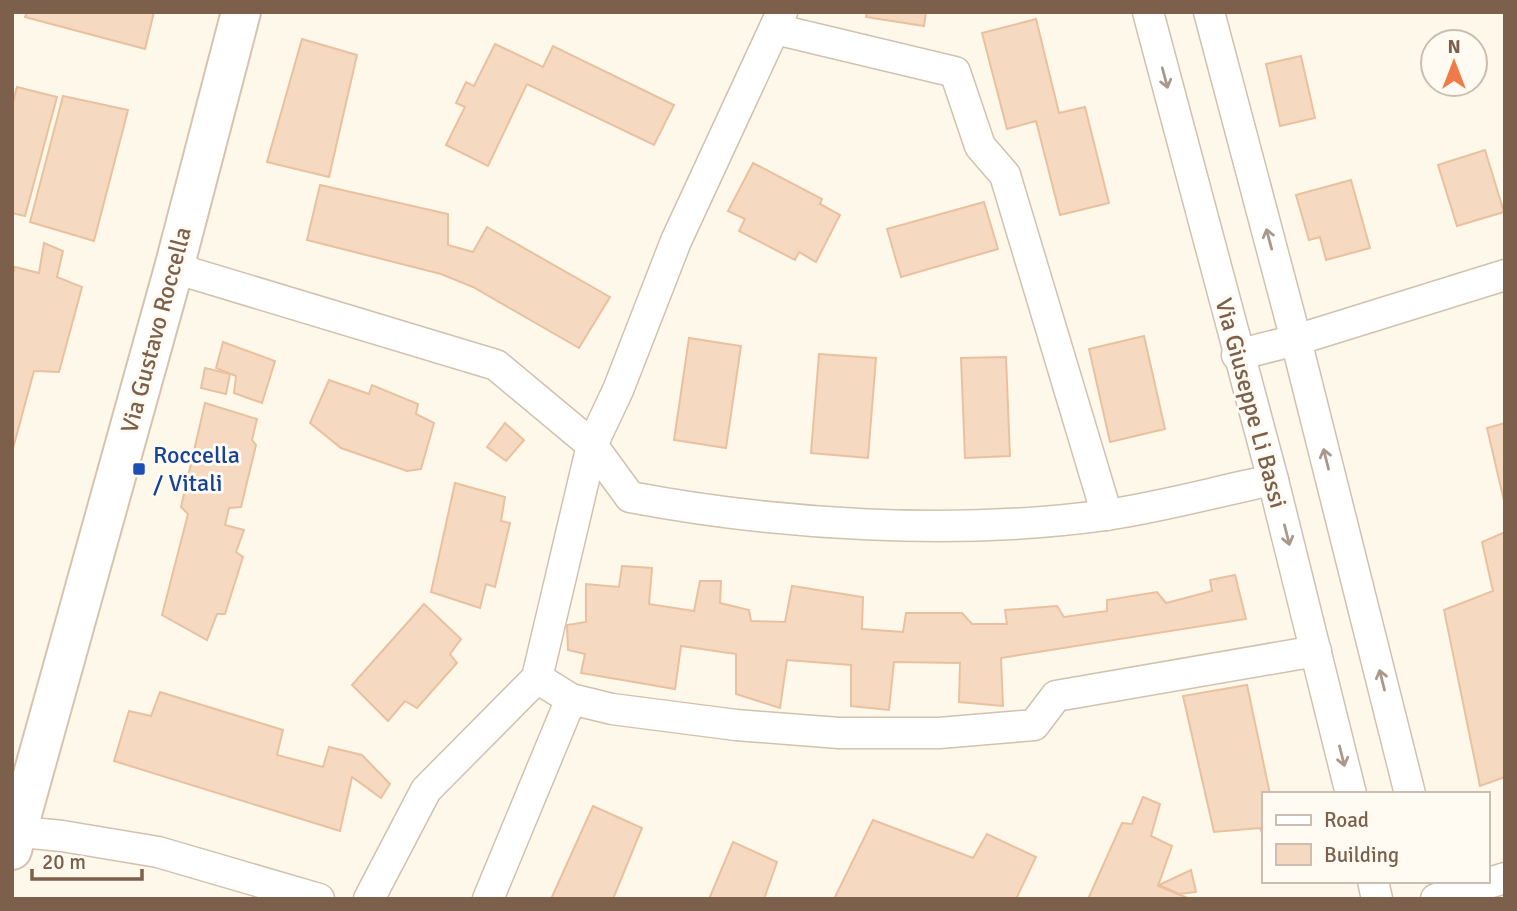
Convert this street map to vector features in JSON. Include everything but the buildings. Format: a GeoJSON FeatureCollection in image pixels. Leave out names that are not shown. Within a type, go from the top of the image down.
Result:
{"type":"FeatureCollection","features":[{"type":"Feature","properties":{"kind":"street","name":"Via Gustavo Roccella"},"geometry":{"type":"LineString","coordinates":[[14,838],[174,268],[241,12]]}},
{"type":"Feature","properties":{"kind":"street","name":"Via Giuseppe Li Bassi"},"geometry":{"type":"LineString","coordinates":[[1148,12],[1237,355],[1273,480],[1351,792]]}},
{"type":"Feature","properties":{"kind":"street"},"geometry":{"type":"LineString","coordinates":[[1209,12],[1296,340],[1409,792]]}},
{"type":"Feature","properties":{"kind":"street"},"geometry":{"type":"LineString","coordinates":[[369,899],[426,790],[537,677],[592,445],[618,390],[676,242],[778,21],[955,72],[980,146],[1005,175],[1107,515]]}},
{"type":"Feature","properties":{"kind":"street"},"geometry":{"type":"LineString","coordinates":[[174,268],[496,365],[592,445],[630,497],[695,509],[850,524],[994,524],[1107,515],[1273,480]]}},
{"type":"Feature","properties":{"kind":"street"},"geometry":{"type":"LineString","coordinates":[[1237,355],[1296,340],[1505,275]]}},
{"type":"Feature","properties":{"kind":"street"},"geometry":{"type":"LineString","coordinates":[[537,677],[571,699],[672,718],[826,732],[995,731],[1034,725],[1056,696],[1316,651]]}},
{"type":"Feature","properties":{"kind":"street"},"geometry":{"type":"LineString","coordinates":[[488,899],[571,699]]}},
{"type":"Feature","properties":{"kind":"street"},"geometry":{"type":"LineString","coordinates":[[14,838],[62,835],[158,852],[318,899]]}},
{"type":"Feature","properties":{"kind":"street"},"geometry":{"type":"LineString","coordinates":[[1436,899],[1489,883]]}},
{"type":"Feature","properties":{"kind":"place","name":"Roccella / Vitali"},"geometry":{"type":"Point","coordinates":[139,469]}}]}
